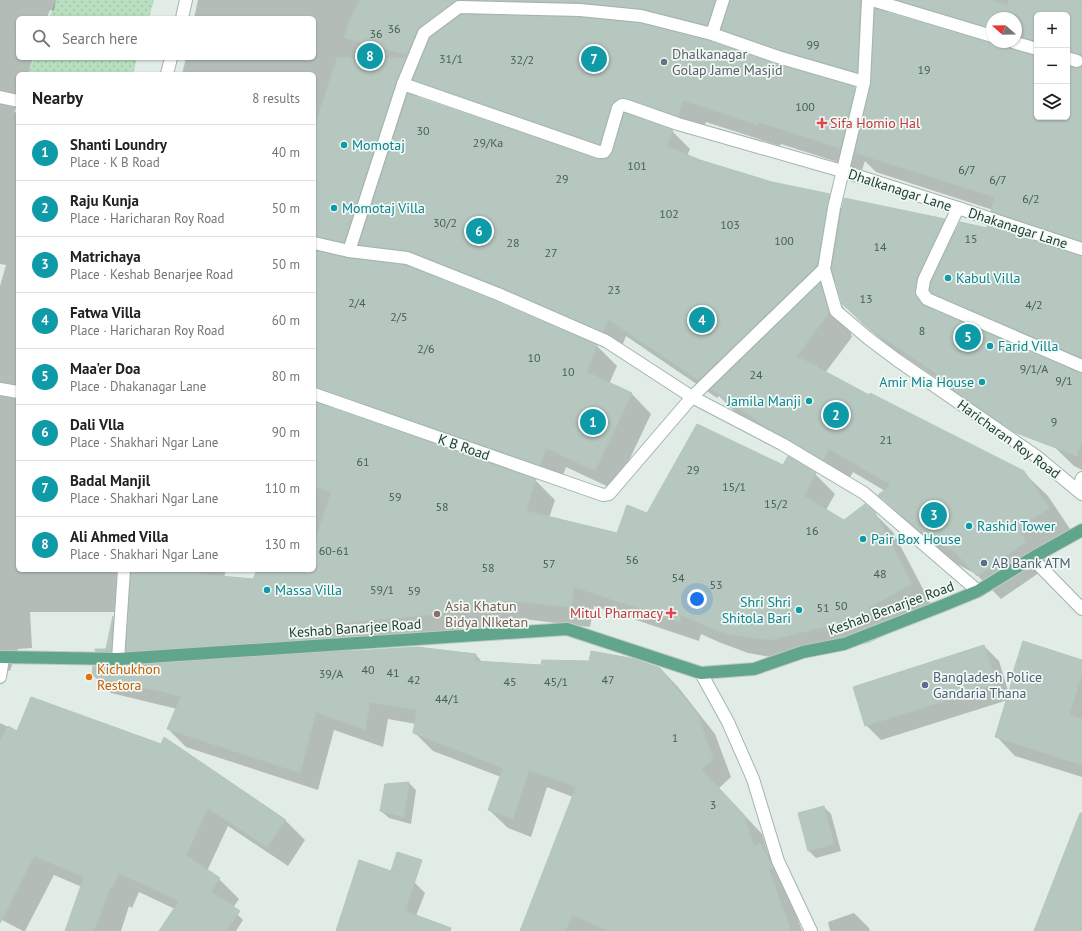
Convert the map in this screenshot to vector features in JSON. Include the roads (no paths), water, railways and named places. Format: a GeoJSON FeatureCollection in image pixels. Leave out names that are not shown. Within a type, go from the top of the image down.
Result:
{"type":"FeatureCollection","features":[{"type":"Feature","properties":{"kind":"main road","name":"Keshab Benarjee Road"},"geometry":{"type":"LineString","coordinates":[[754,669],[803,652],[844,644],[978,591],[1082,530]]}},
{"type":"Feature","properties":{"kind":"main road","name":"Keshab Banarjee Road"},"geometry":{"type":"LineString","coordinates":[[1,657],[118,659],[567,629],[701,673],[754,669]]}},
{"type":"Feature","properties":{"kind":"street"},"geometry":{"type":"LineString","coordinates":[[182,16],[186,0]]}},
{"type":"Feature","properties":{"kind":"street"},"geometry":{"type":"LineString","coordinates":[[712,34],[724,0]]}},
{"type":"Feature","properties":{"kind":"street","name":"Dhalkanagar Lane"},"geometry":{"type":"LineString","coordinates":[[824,268],[834,208],[864,82],[868,0]]}},
{"type":"Feature","properties":{"kind":"street"},"geometry":{"type":"LineString","coordinates":[[872,0],[986,34]]}},
{"type":"Feature","properties":{"kind":"street"},"geometry":{"type":"LineString","coordinates":[[349,251],[403,84],[424,33],[456,3],[580,10],[641,16],[712,34],[778,57],[864,82]]}},
{"type":"Feature","properties":{"kind":"street"},"geometry":{"type":"LineString","coordinates":[[1022,45],[1034,48]]}},
{"type":"Feature","properties":{"kind":"street"},"geometry":{"type":"LineString","coordinates":[[168,72],[170,60]]}},
{"type":"Feature","properties":{"kind":"street"},"geometry":{"type":"LineString","coordinates":[[403,84],[599,152],[604,152],[606,149],[618,108],[622,105],[678,124],[842,171]]}},
{"type":"Feature","properties":{"kind":"street"},"geometry":{"type":"LineString","coordinates":[[0,97],[16,101]]}},
{"type":"Feature","properties":{"kind":"street","name":"Dhalkanagar Lane"},"geometry":{"type":"LineString","coordinates":[[842,171],[958,208]]}},
{"type":"Feature","properties":{"kind":"street","name":"Dhakanagar Lane"},"geometry":{"type":"LineString","coordinates":[[1082,249],[958,208],[924,280],[922,292],[927,299],[1082,366]]}},
{"type":"Feature","properties":{"kind":"street"},"geometry":{"type":"LineString","coordinates":[[316,243],[349,251],[407,258],[498,294],[606,341],[692,397],[782,444],[864,493],[978,591]]}},
{"type":"Feature","properties":{"kind":"street"},"geometry":{"type":"LineString","coordinates":[[692,397],[824,268]]}},
{"type":"Feature","properties":{"kind":"street","name":"Haricharan Roy Road"},"geometry":{"type":"LineString","coordinates":[[824,268],[836,311],[897,360],[1036,456],[1080,492]]}},
{"type":"Feature","properties":{"kind":"street"},"geometry":{"type":"LineString","coordinates":[[0,389],[16,392]]}},
{"type":"Feature","properties":{"kind":"street","name":"K B Road"},"geometry":{"type":"LineString","coordinates":[[316,395],[603,495],[609,494],[614,490],[629,469],[692,397]]}},
{"type":"Feature","properties":{"kind":"street"},"geometry":{"type":"LineString","coordinates":[[1080,492],[1082,478]]}},
{"type":"Feature","properties":{"kind":"street"},"geometry":{"type":"LineString","coordinates":[[1032,558],[1082,609]]}},
{"type":"Feature","properties":{"kind":"street"},"geometry":{"type":"LineString","coordinates":[[118,659],[124,572]]}},
{"type":"Feature","properties":{"kind":"street"},"geometry":{"type":"LineString","coordinates":[[0,677],[1,657]]}},
{"type":"Feature","properties":{"kind":"street"},"geometry":{"type":"LineString","coordinates":[[701,673],[728,722],[753,779],[778,861],[811,931]]}},
{"type":"Feature","properties":{"kind":"place","name":"Ali Ahmed Villa"},"geometry":{"type":"Point","coordinates":[370,56]}},
{"type":"Feature","properties":{"kind":"place","name":"Badal Manjil"},"geometry":{"type":"Point","coordinates":[594,59]}},
{"type":"Feature","properties":{"kind":"place","name":"Dhalkanagar Golap Jame Masjid"},"geometry":{"type":"Point","coordinates":[664,62]}},
{"type":"Feature","properties":{"kind":"place","name":"Sifa Homio Hal"},"geometry":{"type":"Point","coordinates":[822,123]}},
{"type":"Feature","properties":{"kind":"place","name":"Momotaj"},"geometry":{"type":"Point","coordinates":[344,145]}},
{"type":"Feature","properties":{"kind":"place","name":"Momotaj Villa"},"geometry":{"type":"Point","coordinates":[334,208]}},
{"type":"Feature","properties":{"kind":"place","name":"Dali Vlla"},"geometry":{"type":"Point","coordinates":[479,231]}},
{"type":"Feature","properties":{"kind":"place","name":"Kabul Villa"},"geometry":{"type":"Point","coordinates":[948,278]}},
{"type":"Feature","properties":{"kind":"place","name":"Fatwa Villa"},"geometry":{"type":"Point","coordinates":[702,320]}},
{"type":"Feature","properties":{"kind":"place","name":"Maa'er Doa"},"geometry":{"type":"Point","coordinates":[968,337]}},
{"type":"Feature","properties":{"kind":"place","name":"Farid Villa"},"geometry":{"type":"Point","coordinates":[990,346]}},
{"type":"Feature","properties":{"kind":"place","name":"Amir Mia House"},"geometry":{"type":"Point","coordinates":[982,382]}},
{"type":"Feature","properties":{"kind":"place","name":"Jamila Manji"},"geometry":{"type":"Point","coordinates":[809,401]}},
{"type":"Feature","properties":{"kind":"place","name":"Raju Kunja"},"geometry":{"type":"Point","coordinates":[836,415]}},
{"type":"Feature","properties":{"kind":"place","name":"Shanti Loundry"},"geometry":{"type":"Point","coordinates":[593,422]}},
{"type":"Feature","properties":{"kind":"place","name":"Matrichaya"},"geometry":{"type":"Point","coordinates":[934,515]}},
{"type":"Feature","properties":{"kind":"place","name":"Rashid Tower"},"geometry":{"type":"Point","coordinates":[969,526]}},
{"type":"Feature","properties":{"kind":"place","name":"Pair Box House"},"geometry":{"type":"Point","coordinates":[863,539]}},
{"type":"Feature","properties":{"kind":"place","name":"AB Bank ATM"},"geometry":{"type":"Point","coordinates":[984,563]}},
{"type":"Feature","properties":{"kind":"place","name":"Massa Villa"},"geometry":{"type":"Point","coordinates":[267,590]}},
{"type":"Feature","properties":{"kind":"place","name":"Shri Shri Shitola Bari"},"geometry":{"type":"Point","coordinates":[799,610]}},
{"type":"Feature","properties":{"kind":"place","name":"Mitul Pharmacy"},"geometry":{"type":"Point","coordinates":[671,613]}},
{"type":"Feature","properties":{"kind":"place","name":"Asia Khatun Bidya NIketan"},"geometry":{"type":"Point","coordinates":[437,614]}},
{"type":"Feature","properties":{"kind":"place","name":"Kichukhon Restora"},"geometry":{"type":"Point","coordinates":[89,677]}},
{"type":"Feature","properties":{"kind":"place","name":"Bangladesh Police Gandaria Thana"},"geometry":{"type":"Point","coordinates":[925,685]}}]}
